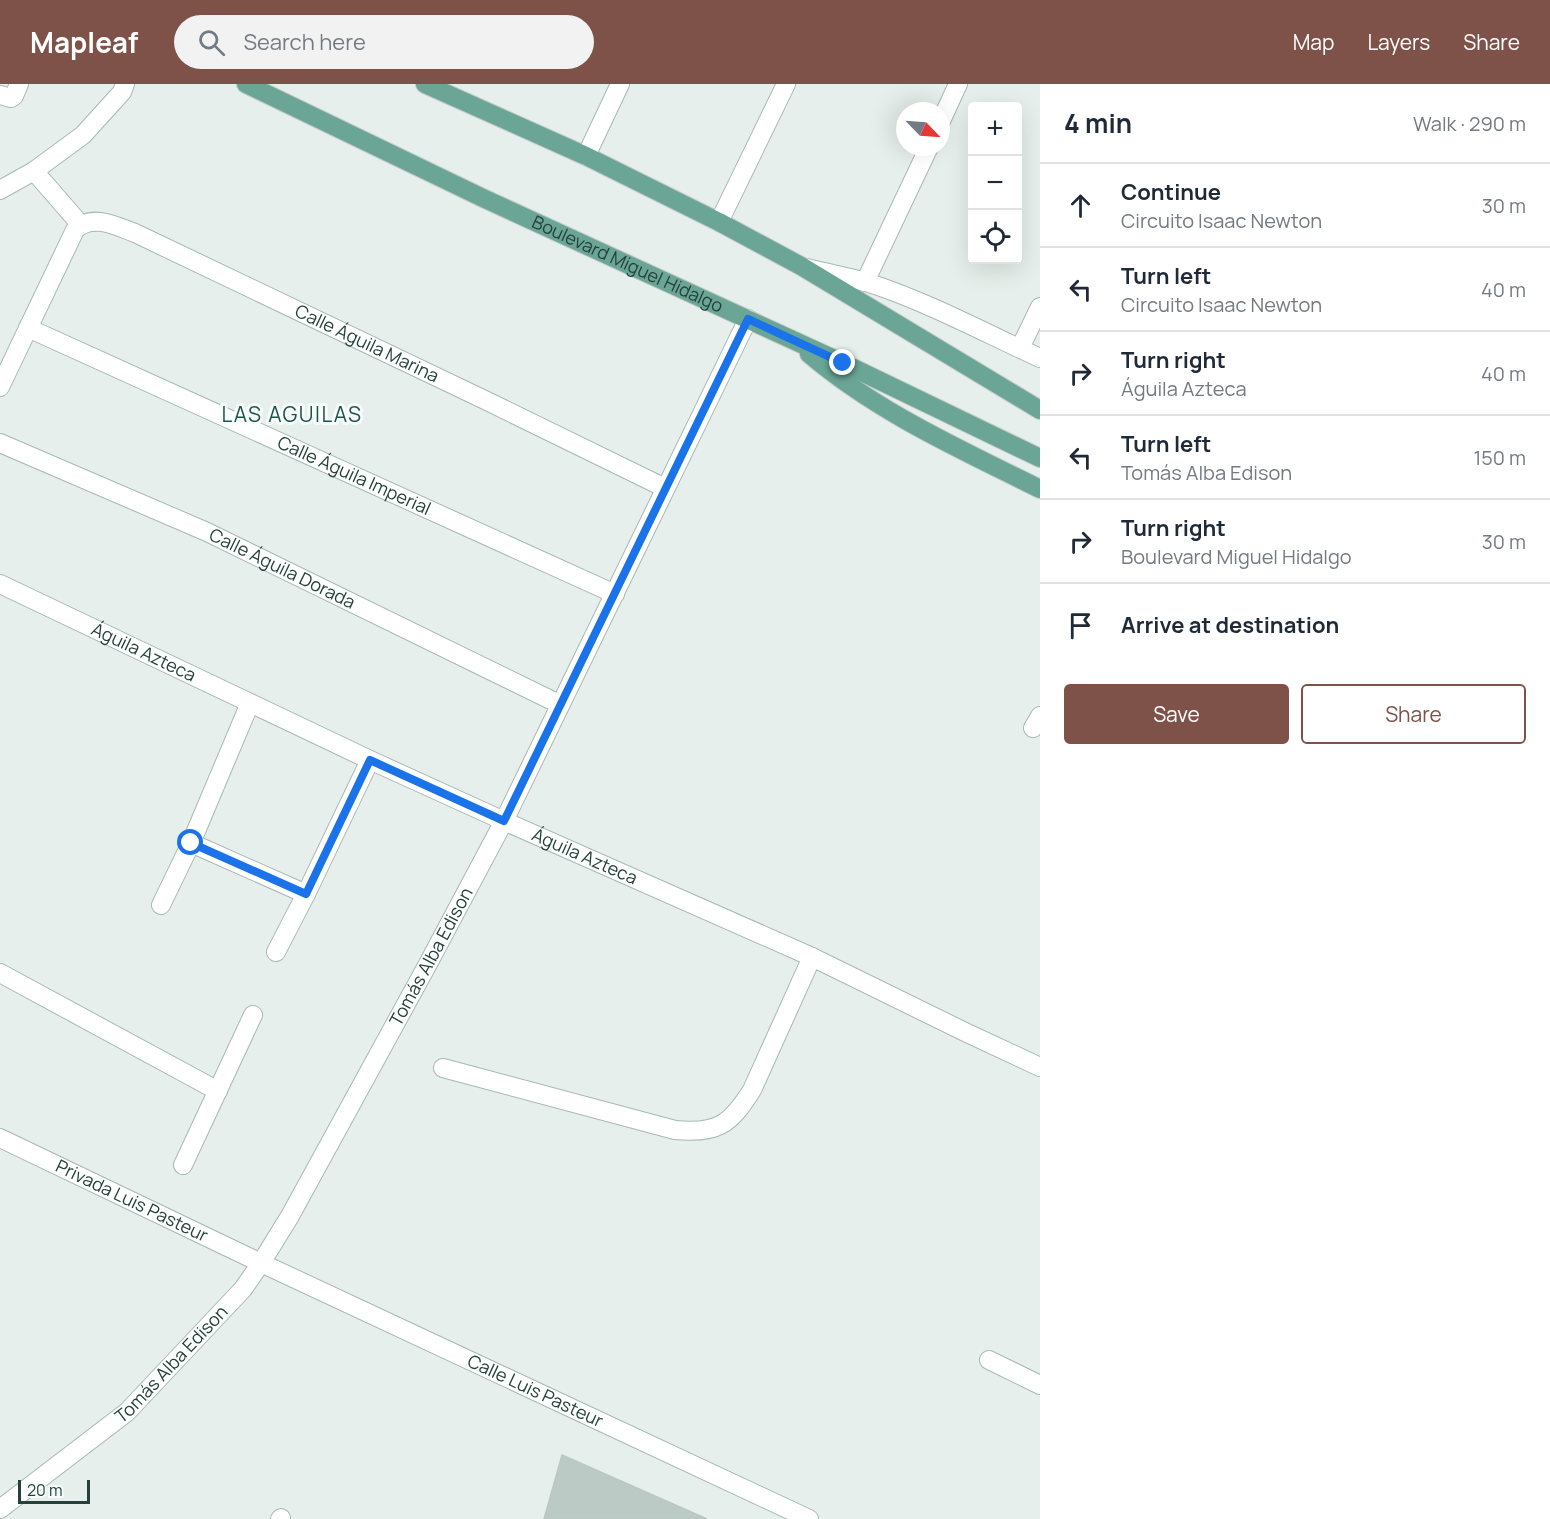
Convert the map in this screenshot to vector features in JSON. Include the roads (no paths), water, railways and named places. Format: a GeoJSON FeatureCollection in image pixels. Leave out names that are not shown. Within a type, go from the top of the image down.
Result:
{"type":"FeatureCollection","features":[{"type":"Feature","properties":{"kind":"main road","name":"Boulevard Miguel Hidalgo"},"geometry":{"type":"LineString","coordinates":[[246,84],[485,199],[792,339],[1040,458]]}},
{"type":"Feature","properties":{"kind":"main road"},"geometry":{"type":"LineString","coordinates":[[425,84],[586,156],[719,222],[801,266],[1040,410]]}},
{"type":"Feature","properties":{"kind":"main road"},"geometry":{"type":"LineString","coordinates":[[792,339],[831,373],[865,396],[920,429],[1040,489]]}},
{"type":"Feature","properties":{"kind":"street"},"geometry":{"type":"LineString","coordinates":[[0,96],[11,98],[19,84]]}},
{"type":"Feature","properties":{"kind":"street"},"geometry":{"type":"LineString","coordinates":[[0,190],[34,171],[82,135],[122,92],[125,84]]}},
{"type":"Feature","properties":{"kind":"street"},"geometry":{"type":"LineString","coordinates":[[586,156],[620,84]]}},
{"type":"Feature","properties":{"kind":"street"},"geometry":{"type":"LineString","coordinates":[[719,222],[786,84]]}},
{"type":"Feature","properties":{"kind":"street"},"geometry":{"type":"LineString","coordinates":[[950,102],[958,84]]}},
{"type":"Feature","properties":{"kind":"street"},"geometry":{"type":"LineString","coordinates":[[865,282],[925,156]]}},
{"type":"Feature","properties":{"kind":"street"},"geometry":{"type":"LineString","coordinates":[[0,387],[75,231],[34,171]]}},
{"type":"Feature","properties":{"kind":"street","name":"Calle Águila Marina"},"geometry":{"type":"LineString","coordinates":[[75,231],[90,221],[100,221],[135,233],[665,488]]}},
{"type":"Feature","properties":{"kind":"street"},"geometry":{"type":"LineString","coordinates":[[801,266],[865,282],[949,315],[1040,358]]}},
{"type":"Feature","properties":{"kind":"street"},"geometry":{"type":"LineString","coordinates":[[1020,348],[1040,307]]}},
{"type":"Feature","properties":{"kind":"street","name":"Tomás Alba Edison"},"geometry":{"type":"LineString","coordinates":[[0,1509],[127,1412],[243,1289],[261,1263],[290,1216],[504,821],[748,319]]}},
{"type":"Feature","properties":{"kind":"street","name":"Calle Águila Imperial"},"geometry":{"type":"LineString","coordinates":[[28,328],[615,594]]}},
{"type":"Feature","properties":{"kind":"street","name":"Calle Águila Dorada"},"geometry":{"type":"LineString","coordinates":[[0,443],[207,532],[559,704]]}},
{"type":"Feature","properties":{"kind":"street","name":"Águila Azteca"},"geometry":{"type":"LineString","coordinates":[[0,584],[370,760],[812,957],[1040,1067]]}},
{"type":"Feature","properties":{"kind":"street"},"geometry":{"type":"LineString","coordinates":[[161,905],[191,843],[250,703]]}},
{"type":"Feature","properties":{"kind":"street"},"geometry":{"type":"LineString","coordinates":[[276,952],[370,760]]}},
{"type":"Feature","properties":{"kind":"street"},"geometry":{"type":"LineString","coordinates":[[191,843],[306,894]]}},
{"type":"Feature","properties":{"kind":"street"},"geometry":{"type":"LineString","coordinates":[[443,1068],[675,1130],[707,1131],[725,1123],[740,1110],[752,1090],[812,957]]}},
{"type":"Feature","properties":{"kind":"street"},"geometry":{"type":"LineString","coordinates":[[0,973],[218,1092]]}},
{"type":"Feature","properties":{"kind":"street"},"geometry":{"type":"LineString","coordinates":[[183,1165],[253,1015]]}},
{"type":"Feature","properties":{"kind":"street","name":"Privada Luis Pasteur"},"geometry":{"type":"LineString","coordinates":[[0,1138],[261,1263]]}},
{"type":"Feature","properties":{"kind":"street","name":"Calle Luis Pasteur"},"geometry":{"type":"LineString","coordinates":[[261,1263],[809,1519]]}},
{"type":"Feature","properties":{"kind":"street"},"geometry":{"type":"LineString","coordinates":[[989,1360],[1040,1385]]}},
{"type":"Feature","properties":{"kind":"district","name":"LAS AGUILAS"},"geometry":{"type":"Point","coordinates":[292,415]}}]}
